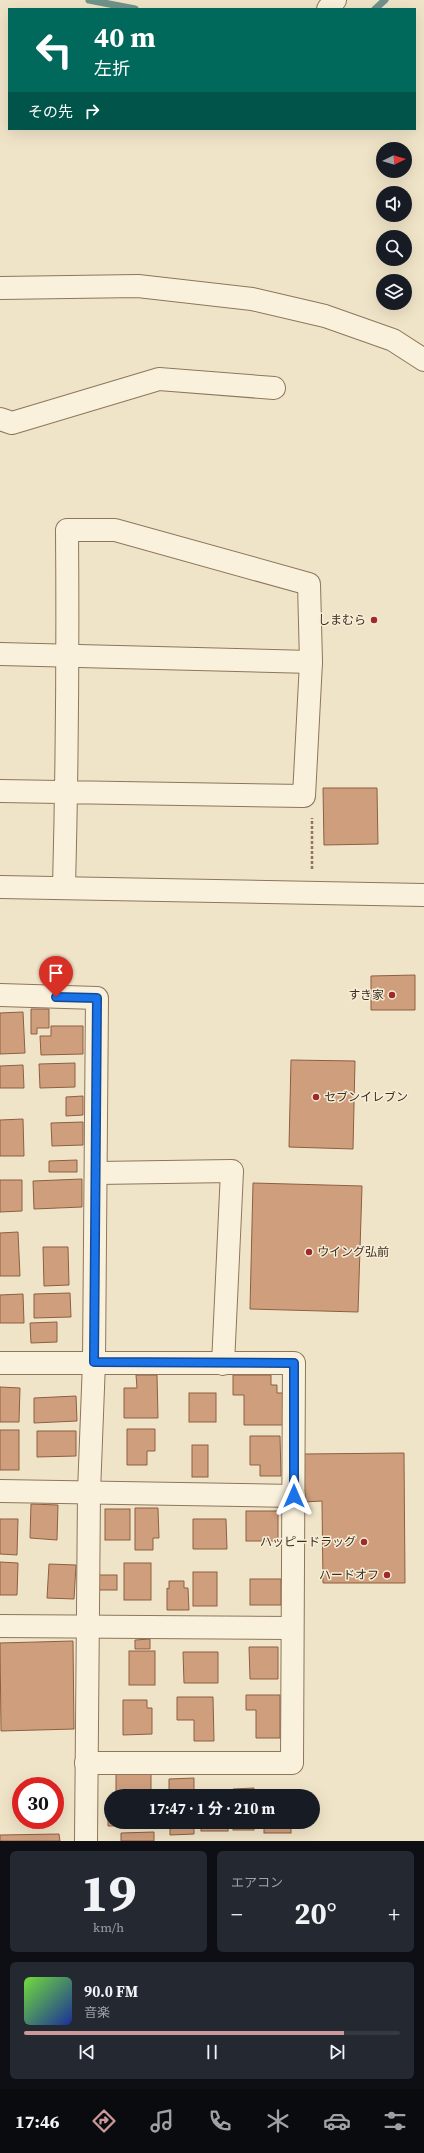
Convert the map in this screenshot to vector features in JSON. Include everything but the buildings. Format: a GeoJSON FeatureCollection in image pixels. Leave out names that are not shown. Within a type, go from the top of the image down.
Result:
{"type":"FeatureCollection","features":[{"type":"Feature","properties":{"kind":"street"},"geometry":{"type":"LineString","coordinates":[[0,288],[138,286],[252,299],[325,316],[393,340],[424,360]]}},
{"type":"Feature","properties":{"kind":"street"},"geometry":{"type":"LineString","coordinates":[[0,419],[12,423],[160,379],[274,388]]}},
{"type":"Feature","properties":{"kind":"street"},"geometry":{"type":"LineString","coordinates":[[0,791],[66,792],[304,796],[311,662],[309,584],[115,530],[67,530],[68,655],[66,792],[64,888]]}},
{"type":"Feature","properties":{"kind":"street"},"geometry":{"type":"LineString","coordinates":[[0,654],[311,662]]}},
{"type":"Feature","properties":{"kind":"street"},"geometry":{"type":"LineString","coordinates":[[0,887],[424,895]]}},
{"type":"Feature","properties":{"kind":"street"},"geometry":{"type":"LineString","coordinates":[[0,996],[97,998],[97,1173],[94,1362],[89,1492],[90,1628],[86,1762],[86,1841]]}},
{"type":"Feature","properties":{"kind":"street"},"geometry":{"type":"LineString","coordinates":[[97,1173],[232,1171],[223,1364]]}},
{"type":"Feature","properties":{"kind":"street"},"geometry":{"type":"LineString","coordinates":[[0,1363],[294,1363],[292,1763],[86,1762]]}},
{"type":"Feature","properties":{"kind":"street"},"geometry":{"type":"LineString","coordinates":[[0,1491],[294,1496]]}},
{"type":"Feature","properties":{"kind":"street"},"geometry":{"type":"LineString","coordinates":[[0,1626],[90,1628],[292,1628]]}},
{"type":"Feature","properties":{"kind":"path"},"geometry":{"type":"LineString","coordinates":[[304,796],[312,806],[312,869]]}},
{"type":"Feature","properties":{"kind":"waterway"},"geometry":{"type":"LineString","coordinates":[[89,0],[130,8]]}},
{"type":"Feature","properties":{"kind":"waterway"},"geometry":{"type":"LineString","coordinates":[[376,8],[385,0]]}},
{"type":"Feature","properties":{"kind":"place","name":"しまむら"},"geometry":{"type":"Point","coordinates":[374,620]}},
{"type":"Feature","properties":{"kind":"place","name":"すき家"},"geometry":{"type":"Point","coordinates":[392,995]}},
{"type":"Feature","properties":{"kind":"place","name":"セブンイレブン"},"geometry":{"type":"Point","coordinates":[316,1097]}},
{"type":"Feature","properties":{"kind":"place","name":"ウイング弘前"},"geometry":{"type":"Point","coordinates":[309,1252]}},
{"type":"Feature","properties":{"kind":"place","name":"ハッピードラッグ"},"geometry":{"type":"Point","coordinates":[364,1542]}},
{"type":"Feature","properties":{"kind":"place","name":"ハードオフ"},"geometry":{"type":"Point","coordinates":[387,1575]}},
{"type":"Feature","properties":{"kind":"route"},"geometry":{"type":"LineString","coordinates":[[56,997],[97,998],[97,1173],[94,1362],[223,1364],[294,1363],[294,1496]]}}]}
